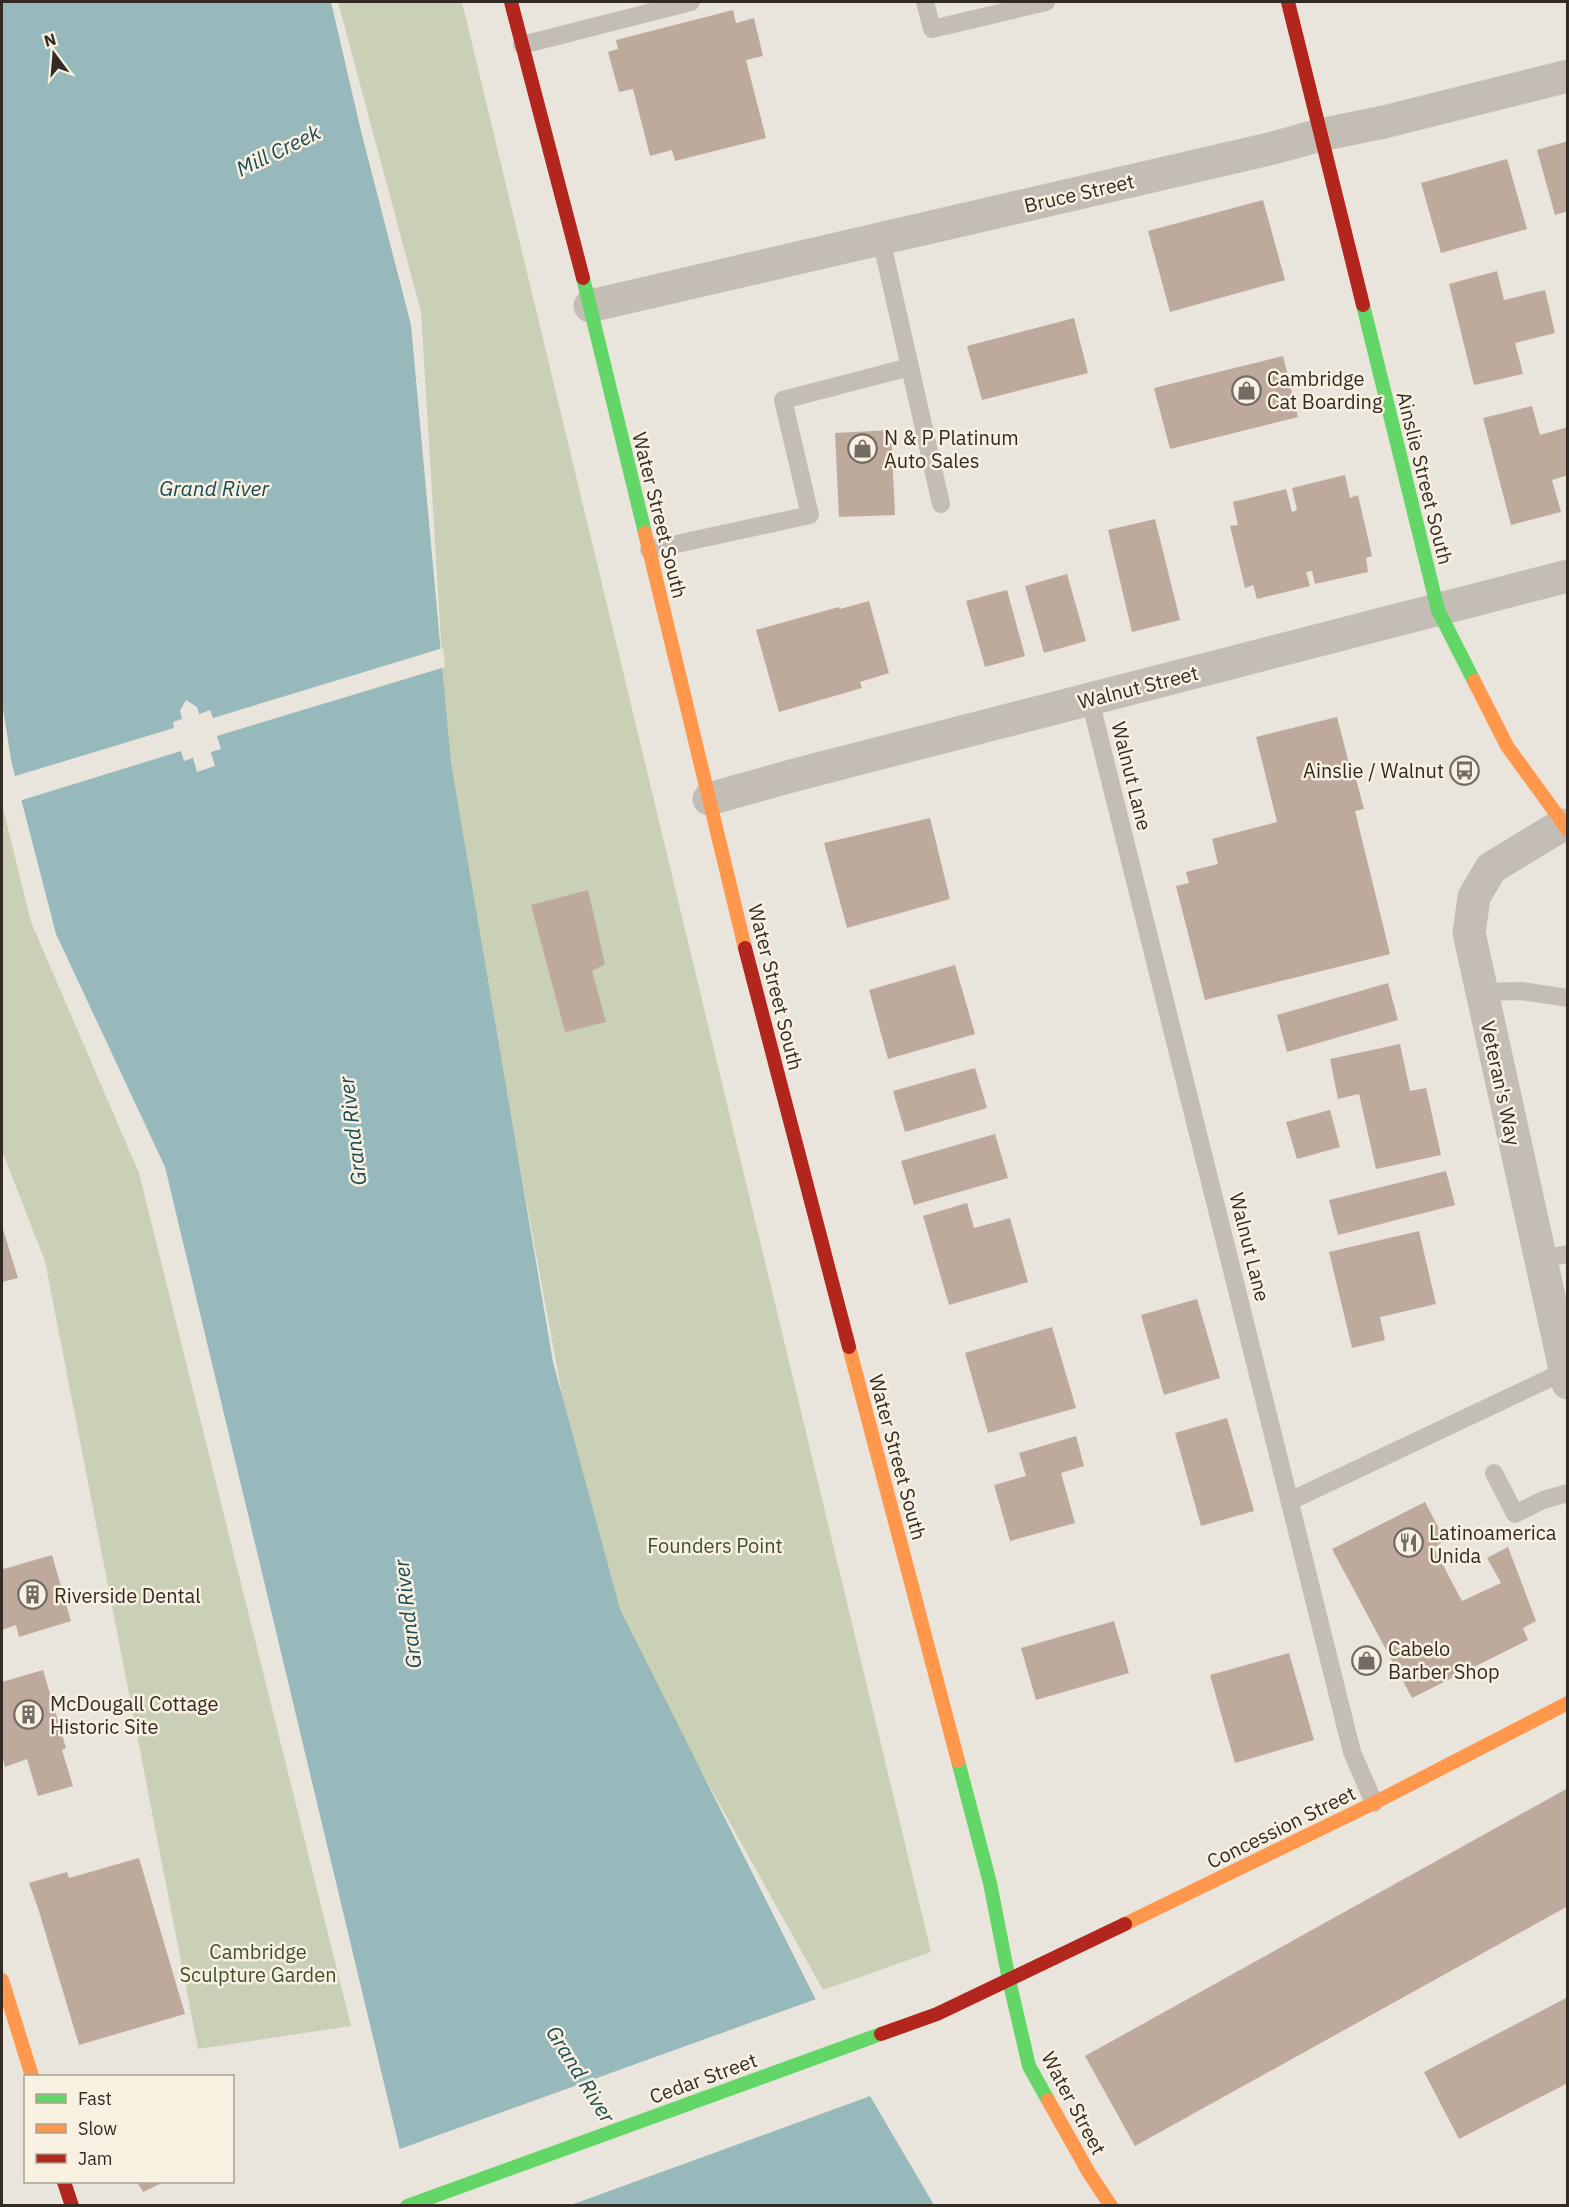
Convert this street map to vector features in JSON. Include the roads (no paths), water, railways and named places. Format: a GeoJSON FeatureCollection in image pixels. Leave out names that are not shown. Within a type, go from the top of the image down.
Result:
{"type":"FeatureCollection","features":[{"type":"Feature","properties":{"kind":"main road","name":"Water Street South"},"geometry":{"type":"LineString","coordinates":[[511,2],[590,306],[767,1037],[990,1883],[1009,1980]]}},
{"type":"Feature","properties":{"kind":"main road","name":"Ainslie Street South"},"geometry":{"type":"LineString","coordinates":[[1288,2],[1438,610],[1507,746],[1565,828]]}},
{"type":"Feature","properties":{"kind":"main road","name":"Concession Street"},"geometry":{"type":"LineString","coordinates":[[1009,1980],[1374,1803],[1568,1703]]}},
{"type":"Feature","properties":{"kind":"main road"},"geometry":{"type":"LineString","coordinates":[[2,1980],[32,2075]]}},
{"type":"Feature","properties":{"kind":"main road","name":"Cedar Street"},"geometry":{"type":"LineString","coordinates":[[407,2205],[937,2014],[1009,1980]]}},
{"type":"Feature","properties":{"kind":"main road","name":"Water Street"},"geometry":{"type":"LineString","coordinates":[[1009,1980],[1029,2066],[1089,2173],[1111,2205]]}},
{"type":"Feature","properties":{"kind":"main road"},"geometry":{"type":"LineString","coordinates":[[65,2183],[72,2205]]}},
{"type":"Feature","properties":{"kind":"street","name":"Bruce Street"},"geometry":{"type":"LineString","coordinates":[[590,306],[1384,122],[1568,75]]}},
{"type":"Feature","properties":{"kind":"street","name":"Walnut Street"},"geometry":{"type":"LineString","coordinates":[[709,799],[1568,576]]}},
{"type":"Feature","properties":{"kind":"street","name":"Veteran's Way"},"geometry":{"type":"LineString","coordinates":[[1565,828],[1491,868],[1474,897],[1469,933],[1482,992],[1554,1257],[1566,1377]]}},
{"type":"Feature","properties":{"kind":"lane"},"geometry":{"type":"LineString","coordinates":[[522,45],[691,2]]}},
{"type":"Feature","properties":{"kind":"lane"},"geometry":{"type":"LineString","coordinates":[[925,2],[932,29],[1046,2]]}},
{"type":"Feature","properties":{"kind":"lane"},"geometry":{"type":"LineString","coordinates":[[881,239],[941,504]]}},
{"type":"Feature","properties":{"kind":"lane"},"geometry":{"type":"LineString","coordinates":[[649,550],[810,515],[783,400],[910,368]]}},
{"type":"Feature","properties":{"kind":"lane","name":"Walnut Lane"},"geometry":{"type":"LineString","coordinates":[[1090,700],[1352,1752],[1374,1803]]}},
{"type":"Feature","properties":{"kind":"lane"},"geometry":{"type":"LineString","coordinates":[[1482,992],[1521,992],[1568,998]]}},
{"type":"Feature","properties":{"kind":"lane"},"geometry":{"type":"LineString","coordinates":[[1290,1501],[1566,1377]]}},
{"type":"Feature","properties":{"kind":"lane"},"geometry":{"type":"LineString","coordinates":[[1494,1473],[1515,1514],[1543,1500],[1568,1493]]}},
{"type":"Feature","properties":{"kind":"water","name":"Grand River"},"geometry":{"type":"Polygon","coordinates":[[[2,2],[331,2],[361,131],[411,325],[451,763],[553,1362],[620,1609],[829,2026],[934,2205],[416,2206],[410,2192],[165,1167],[56,934],[11,760],[2,702],[2,2]],[[186,700],[180,711],[197,772],[215,766],[197,707],[186,700]]]}},
{"type":"Feature","properties":{"kind":"place","name":"Cambridge Cat Boarding"},"geometry":{"type":"Point","coordinates":[1246,390]}},
{"type":"Feature","properties":{"kind":"place","name":"N & P Platinum Auto Sales"},"geometry":{"type":"Point","coordinates":[863,449]}},
{"type":"Feature","properties":{"kind":"place","name":"Ainslie / Walnut"},"geometry":{"type":"Point","coordinates":[1465,770]}},
{"type":"Feature","properties":{"kind":"place","name":"Latinoamerica Unida"},"geometry":{"type":"Point","coordinates":[1408,1543]}},
{"type":"Feature","properties":{"kind":"place","name":"Riverside Dental"},"geometry":{"type":"Point","coordinates":[33,1595]}},
{"type":"Feature","properties":{"kind":"place","name":"Cabelo Barber Shop"},"geometry":{"type":"Point","coordinates":[1367,1660]}},
{"type":"Feature","properties":{"kind":"place","name":"McDougall Cottage Historic Site"},"geometry":{"type":"Point","coordinates":[29,1715]}},
{"type":"Feature","properties":{"kind":"water label","name":"Mill Creek"},"geometry":{"type":"Point","coordinates":[278,150]}},
{"type":"Feature","properties":{"kind":"park label","name":"Founders Point"},"geometry":{"type":"Point","coordinates":[715,1545]}},
{"type":"Feature","properties":{"kind":"park label","name":"Cambridge Sculpture Garden"},"geometry":{"type":"Point","coordinates":[258,1962]}}]}
